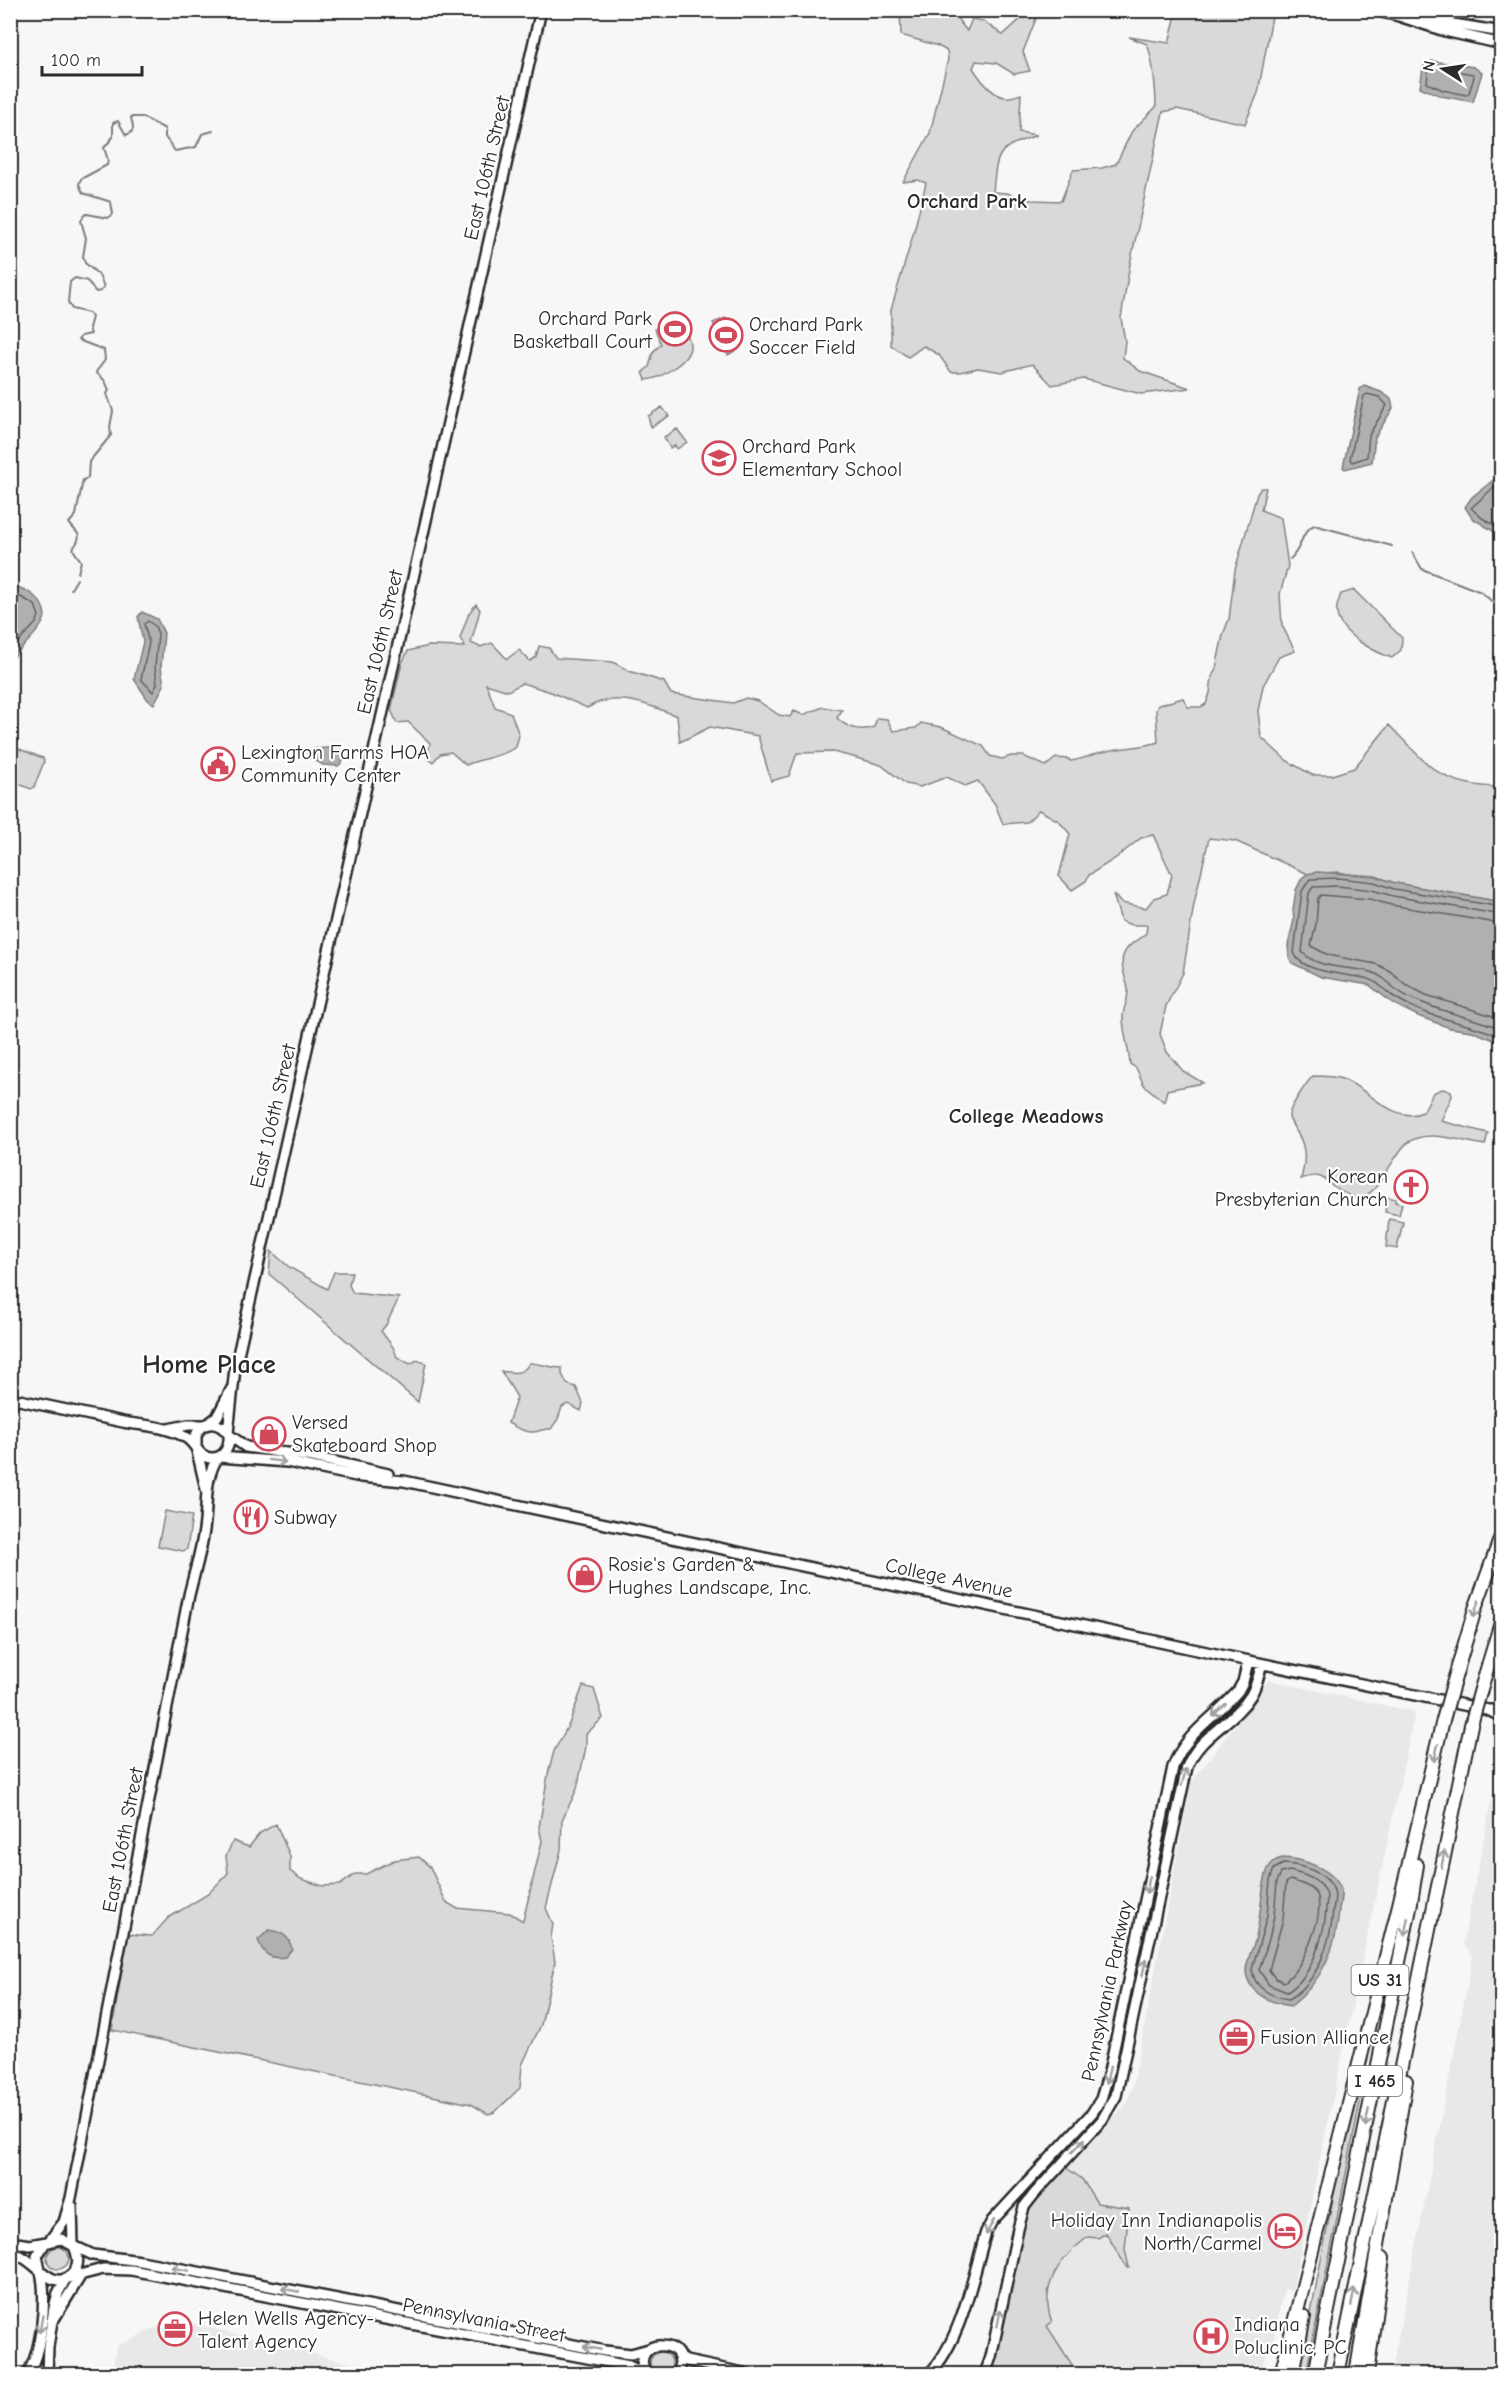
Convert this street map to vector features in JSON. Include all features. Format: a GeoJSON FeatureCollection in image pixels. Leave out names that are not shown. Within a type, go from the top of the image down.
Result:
{"type":"FeatureCollection","features":[{"type":"Feature","properties":{"kind":"highway","name":"I 465"},"geometry":{"type":"LineString","coordinates":[[1315,2374],[1410,1908],[1429,1786],[1443,1720],[1475,1609],[1502,1534]]}},
{"type":"Feature","properties":{"kind":"highway","name":"I 465"},"geometry":{"type":"LineString","coordinates":[[1338,2374],[1420,1978],[1445,1844],[1480,1689],[1502,1619]]}},
{"type":"Feature","properties":{"kind":"highway","name":"US 31"},"geometry":{"type":"LineString","coordinates":[[1281,2374],[1429,1786]]}},
{"type":"Feature","properties":{"kind":"highway","name":"US 31"},"geometry":{"type":"LineString","coordinates":[[1367,2374],[1381,2277],[1393,2152],[1411,2052],[1420,1978]]}},
{"type":"Feature","properties":{"kind":"highway"},"geometry":{"type":"LineString","coordinates":[[1356,2374],[1393,2152]]}},
{"type":"Feature","properties":{"kind":"highway"},"geometry":{"type":"LineString","coordinates":[[1293,2374],[1332,2174]]}},
{"type":"Feature","properties":{"kind":"main road","name":"East 106th Street"},"geometry":{"type":"LineString","coordinates":[[228,1434],[232,1388],[541,10]]}},
{"type":"Feature","properties":{"kind":"main road"},"geometry":{"type":"LineString","coordinates":[[1373,10],[1502,32]]}},
{"type":"Feature","properties":{"kind":"main road"},"geometry":{"type":"LineString","coordinates":[[1400,16],[1427,27],[1502,44]]}},
{"type":"Feature","properties":{"kind":"main road","name":"East 106th Street"},"geometry":{"type":"LineString","coordinates":[[206,1424],[217,1417],[232,1388]]}},
{"type":"Feature","properties":{"kind":"main road"},"geometry":{"type":"LineString","coordinates":[[10,1398],[166,1429],[182,1434],[206,1457],[218,1457],[228,1448],[228,1434],[219,1425],[188,1425],[166,1429]]}},
{"type":"Feature","properties":{"kind":"main road"},"geometry":{"type":"LineString","coordinates":[[196,1449],[196,1435],[206,1424]]}},
{"type":"Feature","properties":{"kind":"main road","name":"College Avenue"},"geometry":{"type":"LineString","coordinates":[[228,1434],[246,1447],[313,1457],[399,1477],[404,1481]]}},
{"type":"Feature","properties":{"kind":"main road","name":"East 106th Street"},"geometry":{"type":"LineString","coordinates":[[196,1449],[206,1489]]}},
{"type":"Feature","properties":{"kind":"main road","name":"East 106th Street"},"geometry":{"type":"LineString","coordinates":[[48,2241],[64,2222],[71,2198],[189,1595],[204,1533],[206,1489],[210,1469],[218,1457]]}},
{"type":"Feature","properties":{"kind":"main road","name":"College Avenue"},"geometry":{"type":"LineString","coordinates":[[218,1457],[288,1462],[356,1476],[404,1481],[1262,1664],[1488,1710],[1502,1710]]}},
{"type":"Feature","properties":{"kind":"main road","name":"Pennsylvania Parkway"},"geometry":{"type":"LineString","coordinates":[[929,2374],[942,2359],[952,2342],[986,2232],[992,2221],[1087,2119],[1101,2099],[1109,2072],[1173,1767],[1178,1754],[1190,1738],[1238,1691],[1243,1682],[1248,1661]]}},
{"type":"Feature","properties":{"kind":"main road","name":"Pennsylvania Parkway"},"geometry":{"type":"LineString","coordinates":[[985,2374],[993,2352],[1024,2207],[1102,2120],[1118,2091],[1183,1781],[1189,1762],[1203,1742],[1247,1701],[1254,1689],[1262,1664]]}},
{"type":"Feature","properties":{"kind":"main road","name":"College Avenue"},"geometry":{"type":"LineString","coordinates":[[1488,1710],[1502,1718]]}},
{"type":"Feature","properties":{"kind":"main road","name":"East 106th Street"},"geometry":{"type":"LineString","coordinates":[[71,2198],[74,2246]]}},
{"type":"Feature","properties":{"kind":"main road"},"geometry":{"type":"LineString","coordinates":[[10,2242],[30,2245],[61,2239],[74,2246],[78,2264],[67,2278],[56,2300],[48,2347],[47,2374]]}},
{"type":"Feature","properties":{"kind":"main road"},"geometry":{"type":"LineString","coordinates":[[27,2374],[34,2363],[45,2292],[37,2256],[48,2241]]}},
{"type":"Feature","properties":{"kind":"main road","name":"Pennsylvania Street"},"geometry":{"type":"LineString","coordinates":[[74,2246],[95,2255],[141,2261],[605,2351],[635,2354],[657,2345],[674,2350],[678,2356]]}},
{"type":"Feature","properties":{"kind":"main road"},"geometry":{"type":"LineString","coordinates":[[10,2253],[26,2259],[52,2279],[67,2278]]}},
{"type":"Feature","properties":{"kind":"main road","name":"Pennsylvania Street"},"geometry":{"type":"LineString","coordinates":[[67,2278],[103,2269],[131,2270],[634,2367],[645,2374]]}},
{"type":"Feature","properties":{"kind":"main road"},"geometry":{"type":"LineString","coordinates":[[54,2319],[81,2275]]}},
{"type":"Feature","properties":{"kind":"main road"},"geometry":{"type":"LineString","coordinates":[[645,2374],[643,2359],[649,2349]]}},
{"type":"Feature","properties":{"kind":"main road"},"geometry":{"type":"LineString","coordinates":[[676,2374],[679,2366],[678,2356]]}},
{"type":"Feature","properties":{"kind":"main road"},"geometry":{"type":"LineString","coordinates":[[678,2356],[686,2361],[748,2374]]}},
{"type":"Feature","properties":{"kind":"shaded area"},"geometry":{"type":"Polygon","coordinates":[[[900,10],[955,11],[967,31],[972,19],[983,21],[1003,35],[1026,14],[1023,11],[1039,11],[1023,52],[1030,71],[1014,74],[996,63],[976,61],[973,68],[996,94],[1012,97],[1021,94],[1019,132],[1037,135],[1014,144],[1002,153],[996,167],[993,192],[1007,193],[1031,200],[1061,201],[1073,170],[1102,168],[1116,164],[1132,131],[1156,107],[1155,84],[1147,44],[1129,37],[1169,43],[1177,11],[1273,11],[1258,93],[1245,124],[1177,109],[1163,112],[1130,264],[1121,318],[1125,341],[1123,358],[1140,371],[1190,388],[1141,394],[1084,379],[1052,385],[1032,364],[1002,372],[978,368],[951,372],[939,355],[924,346],[908,357],[891,345],[891,310],[926,183],[918,180],[903,182],[930,133],[948,59],[947,51],[938,46],[901,35],[900,10]]]}},
{"type":"Feature","properties":{"kind":"shaded area"},"geometry":{"type":"Polygon","coordinates":[[[674,313],[688,336],[690,349],[687,356],[672,369],[653,379],[646,380],[643,372],[649,367],[653,352],[661,344],[655,329],[662,324],[660,321],[674,313]]]}},
{"type":"Feature","properties":{"kind":"shaded area","name":"Orchard Park Soccer Field"},"geometry":{"type":"Polygon","coordinates":[[[726,318],[740,348],[728,355],[713,323],[726,318]]]}},
{"type":"Feature","properties":{"kind":"shaded area"},"geometry":{"type":"Polygon","coordinates":[[[662,407],[669,416],[651,427],[648,416],[662,407]]]}},
{"type":"Feature","properties":{"kind":"shaded area"},"geometry":{"type":"Polygon","coordinates":[[[677,429],[687,442],[677,449],[675,445],[670,448],[664,437],[677,429]]]}},
{"type":"Feature","properties":{"kind":"shaded area"},"geometry":{"type":"Polygon","coordinates":[[[1261,488],[1266,488],[1261,510],[1281,518],[1288,566],[1280,594],[1282,625],[1295,651],[1279,657],[1263,686],[1258,711],[1261,737],[1286,760],[1312,775],[1332,775],[1354,768],[1389,725],[1436,771],[1462,783],[1501,786],[1501,902],[1395,883],[1375,876],[1366,877],[1338,872],[1308,874],[1235,841],[1209,838],[1194,904],[1183,973],[1166,1006],[1160,1034],[1167,1052],[1183,1071],[1203,1083],[1167,1090],[1164,1102],[1144,1085],[1136,1068],[1130,1064],[1123,1023],[1128,992],[1122,960],[1130,946],[1146,933],[1147,925],[1131,925],[1121,921],[1113,894],[1121,903],[1146,908],[1154,898],[1167,894],[1172,875],[1153,835],[1141,838],[1072,890],[1059,876],[1070,834],[1059,821],[1039,810],[1027,822],[1003,824],[995,804],[978,781],[965,786],[947,777],[920,787],[906,784],[881,765],[833,752],[797,753],[789,776],[771,781],[758,736],[710,727],[680,742],[677,716],[644,704],[621,700],[609,700],[587,708],[551,692],[522,683],[508,691],[486,684],[495,707],[511,713],[519,735],[516,747],[505,753],[466,765],[451,752],[440,754],[433,762],[427,758],[430,743],[408,722],[397,723],[391,710],[402,663],[408,651],[429,646],[465,647],[460,638],[469,613],[476,604],[480,610],[471,643],[480,647],[492,643],[507,659],[519,650],[530,661],[536,657],[539,646],[549,648],[556,658],[613,662],[629,671],[664,682],[671,694],[733,703],[746,698],[758,701],[779,715],[790,717],[794,711],[803,715],[823,707],[842,710],[837,718],[845,725],[859,729],[874,727],[877,718],[887,719],[893,731],[916,728],[921,723],[941,727],[983,746],[990,756],[1002,759],[1023,756],[1046,766],[1056,758],[1070,761],[1102,752],[1152,744],[1158,742],[1156,710],[1158,705],[1183,698],[1188,707],[1201,707],[1206,704],[1229,619],[1235,570],[1257,494],[1261,488]]]}},
{"type":"Feature","properties":{"kind":"shaded area"},"geometry":{"type":"Polygon","coordinates":[[[1354,590],[1402,638],[1401,650],[1392,658],[1377,652],[1353,637],[1341,625],[1337,606],[1341,594],[1354,590]]]}},
{"type":"Feature","properties":{"kind":"shaded area"},"geometry":{"type":"Polygon","coordinates":[[[14,747],[43,758],[44,762],[34,787],[31,789],[11,781],[11,748],[14,747]]]}},
{"type":"Feature","properties":{"kind":"shaded area"},"geometry":{"type":"Polygon","coordinates":[[[1313,1076],[1342,1079],[1401,1114],[1412,1115],[1423,1112],[1433,1093],[1442,1089],[1451,1091],[1452,1096],[1441,1121],[1488,1133],[1485,1145],[1432,1136],[1412,1140],[1404,1146],[1376,1187],[1360,1199],[1350,1196],[1323,1178],[1315,1176],[1301,1179],[1304,1151],[1301,1140],[1291,1123],[1289,1113],[1313,1076]]]}},
{"type":"Feature","properties":{"kind":"shaded area"},"geometry":{"type":"Polygon","coordinates":[[[1387,1197],[1396,1199],[1395,1202],[1402,1204],[1399,1215],[1385,1212],[1387,1197]]]}},
{"type":"Feature","properties":{"kind":"shaded area"},"geometry":{"type":"Polygon","coordinates":[[[1389,1219],[1403,1222],[1397,1249],[1386,1247],[1389,1219]]]}},
{"type":"Feature","properties":{"kind":"shaded area"},"geometry":{"type":"Polygon","coordinates":[[[271,1251],[289,1267],[327,1289],[334,1272],[352,1272],[349,1285],[353,1293],[399,1298],[381,1331],[393,1347],[397,1357],[410,1364],[417,1360],[426,1363],[418,1402],[269,1274],[271,1251]]]}},
{"type":"Feature","properties":{"kind":"shaded area"},"geometry":{"type":"Polygon","coordinates":[[[529,1363],[562,1368],[567,1384],[576,1387],[583,1403],[581,1411],[568,1404],[562,1407],[551,1429],[534,1432],[522,1430],[508,1423],[517,1397],[501,1371],[513,1373],[521,1371],[529,1363]]]}},
{"type":"Feature","properties":{"kind":"shaded area"},"geometry":{"type":"Polygon","coordinates":[[[165,1511],[192,1516],[187,1549],[183,1551],[158,1546],[165,1511]]]}},
{"type":"Feature","properties":{"kind":"shaded area"},"geometry":{"type":"Polygon","coordinates":[[[1269,1680],[1415,1712],[1292,2291],[1284,2289],[1273,2342],[1258,2374],[1078,2374],[1047,2326],[1047,2300],[1050,2284],[1054,2273],[1080,2243],[1088,2237],[1095,2238],[1106,2233],[1127,2268],[1129,2267],[1125,2250],[1129,2208],[1097,2203],[1082,2179],[1065,2167],[1126,2104],[1133,2086],[1191,1783],[1269,1680]]]}},
{"type":"Feature","properties":{"kind":"shaded area"},"geometry":{"type":"Polygon","coordinates":[[[583,1686],[594,1689],[603,1718],[586,1734],[586,1747],[577,1789],[562,1820],[561,1850],[546,1908],[553,1924],[551,1937],[555,1962],[541,2025],[522,2065],[520,2088],[495,2112],[488,2114],[471,2104],[112,2030],[128,1934],[152,1936],[168,1918],[208,1894],[228,1873],[226,1856],[233,1841],[249,1847],[260,1833],[276,1824],[290,1856],[290,1871],[301,1879],[323,1886],[340,1885],[355,1874],[366,1874],[394,1860],[419,1857],[430,1867],[446,1902],[456,1908],[510,1913],[523,1921],[542,1841],[539,1827],[548,1774],[554,1751],[569,1724],[583,1686]]]}},
{"type":"Feature","properties":{"kind":"shaded area"},"geometry":{"type":"Polygon","coordinates":[[[1501,1752],[1501,2374],[1391,2374],[1473,1956],[1463,1943],[1501,1752]]]}},
{"type":"Feature","properties":{"kind":"shaded area"},"geometry":{"type":"Polygon","coordinates":[[[1358,2087],[1363,2088],[1306,2374],[1299,2374],[1337,2177],[1358,2087]]]}},
{"type":"Feature","properties":{"kind":"shaded area"},"geometry":{"type":"Polygon","coordinates":[[[1065,2167],[1082,2179],[1097,2203],[1129,2208],[1125,2250],[1129,2267],[1127,2268],[1106,2233],[1098,2238],[1088,2237],[1069,2254],[1054,2274],[1048,2296],[1048,2309],[1052,2322],[1047,2326],[1078,2374],[989,2374],[997,2351],[1026,2213],[1065,2167]]]}},
{"type":"Feature","properties":{"kind":"shaded area"},"geometry":{"type":"Polygon","coordinates":[[[58,2247],[66,2250],[69,2258],[66,2266],[58,2269],[50,2266],[47,2258],[50,2250],[58,2247]]]}},
{"type":"Feature","properties":{"kind":"shaded area"},"geometry":{"type":"Polygon","coordinates":[[[172,2320],[192,2323],[392,2374],[148,2374],[113,2367],[117,2346],[172,2320]]]}},
{"type":"Feature","properties":{"kind":"shaded area"},"geometry":{"type":"Polygon","coordinates":[[[661,2352],[669,2355],[672,2363],[669,2371],[661,2374],[653,2371],[650,2363],[653,2355],[661,2352]]]}},
{"type":"Feature","properties":{"kind":"water"},"geometry":{"type":"Polygon","coordinates":[[[1432,61],[1474,67],[1482,73],[1473,102],[1441,96],[1420,87],[1423,68],[1426,63],[1432,61]]]}},
{"type":"Feature","properties":{"kind":"water"},"geometry":{"type":"Polygon","coordinates":[[[1364,386],[1381,392],[1391,399],[1393,408],[1375,437],[1372,462],[1345,469],[1343,467],[1360,389],[1364,386]]]}},
{"type":"Feature","properties":{"kind":"water"},"geometry":{"type":"Polygon","coordinates":[[[1501,474],[1501,536],[1472,518],[1465,507],[1472,497],[1501,474]]]}},
{"type":"Feature","properties":{"kind":"water"},"geometry":{"type":"Polygon","coordinates":[[[11,585],[38,599],[45,616],[40,627],[11,661],[11,585]]]}},
{"type":"Feature","properties":{"kind":"water"},"geometry":{"type":"Polygon","coordinates":[[[142,612],[157,619],[164,633],[161,667],[164,685],[154,704],[148,700],[134,679],[143,642],[138,617],[142,612]]]}},
{"type":"Feature","properties":{"kind":"water"},"geometry":{"type":"Polygon","coordinates":[[[337,747],[344,756],[338,766],[323,765],[308,756],[306,750],[337,747]]]}},
{"type":"Feature","properties":{"kind":"water"},"geometry":{"type":"Polygon","coordinates":[[[1317,872],[1375,876],[1395,883],[1501,902],[1501,1043],[1472,1031],[1450,1028],[1418,1016],[1394,1004],[1369,985],[1321,977],[1292,963],[1288,945],[1294,920],[1296,890],[1302,878],[1307,874],[1317,872]]]}},
{"type":"Feature","properties":{"kind":"water"},"geometry":{"type":"Polygon","coordinates":[[[1282,1858],[1316,1866],[1332,1876],[1341,1890],[1338,1923],[1326,1963],[1311,1986],[1291,2006],[1264,1998],[1254,1990],[1246,1973],[1258,1929],[1266,1875],[1271,1865],[1282,1858]]]}},
{"type":"Feature","properties":{"kind":"water"},"geometry":{"type":"Polygon","coordinates":[[[269,1930],[281,1933],[289,1941],[292,1949],[285,1957],[271,1957],[262,1949],[258,1940],[269,1930]]]}},
{"type":"Feature","properties":{"kind":"waterway"},"geometry":{"type":"LineString","coordinates":[[78,573],[81,561],[73,549],[79,535],[69,523],[76,515],[83,480],[88,478],[89,462],[111,435],[113,411],[107,394],[109,390],[104,380],[96,372],[105,360],[104,350],[78,340],[81,336],[91,334],[89,328],[92,317],[89,313],[72,309],[68,302],[70,282],[75,278],[87,281],[96,292],[101,291],[104,287],[99,275],[85,263],[83,257],[86,238],[81,221],[84,215],[108,218],[113,214],[111,202],[83,193],[79,184],[81,179],[107,165],[108,160],[104,148],[113,137],[113,123],[118,121],[126,135],[133,129],[131,117],[142,117],[165,129],[165,137],[175,151],[196,147],[202,134],[213,131]]}},
{"type":"Feature","properties":{"kind":"waterway"},"geometry":{"type":"LineString","coordinates":[[1290,559],[1297,551],[1306,532],[1314,525],[1392,546]]}},
{"type":"Feature","properties":{"kind":"waterway"},"geometry":{"type":"LineString","coordinates":[[1412,552],[1422,569],[1481,592],[1502,610]]}},
{"type":"Feature","properties":{"kind":"waterway"},"geometry":{"type":"LineString","coordinates":[[71,589],[77,579]]}},
{"type":"Feature","properties":{"kind":"place","name":"Orchard Park Basketball Court"},"geometry":{"type":"Point","coordinates":[675,329]}},
{"type":"Feature","properties":{"kind":"place","name":"Orchard Park Soccer Field"},"geometry":{"type":"Point","coordinates":[726,335]}},
{"type":"Feature","properties":{"kind":"place","name":"Orchard Park Elementary School"},"geometry":{"type":"Point","coordinates":[719,458]}},
{"type":"Feature","properties":{"kind":"place","name":"Lexington Farms HOA Community Center"},"geometry":{"type":"Point","coordinates":[218,764]}},
{"type":"Feature","properties":{"kind":"place","name":"Korean Presbyterian Church"},"geometry":{"type":"Point","coordinates":[1411,1187]}},
{"type":"Feature","properties":{"kind":"place","name":"Versed Skateboard Shop"},"geometry":{"type":"Point","coordinates":[269,1434]}},
{"type":"Feature","properties":{"kind":"place","name":"Subway"},"geometry":{"type":"Point","coordinates":[251,1517]}},
{"type":"Feature","properties":{"kind":"place","name":"Rosie's Garden & Hughes Landscape, Inc."},"geometry":{"type":"Point","coordinates":[585,1575]}},
{"type":"Feature","properties":{"kind":"place","name":"Fusion Alliance"},"geometry":{"type":"Point","coordinates":[1237,2037]}},
{"type":"Feature","properties":{"kind":"place","name":"Holiday Inn Indianapolis North/Carmel"},"geometry":{"type":"Point","coordinates":[1285,2231]}},
{"type":"Feature","properties":{"kind":"place","name":"Helen Wells Agency- Talent Agency"},"geometry":{"type":"Point","coordinates":[175,2329]}},
{"type":"Feature","properties":{"kind":"place","name":"Indiana Poluclinic, PC"},"geometry":{"type":"Point","coordinates":[1211,2336]}},
{"type":"Feature","properties":{"kind":"district","name":"Orchard Park"},"geometry":{"type":"Point","coordinates":[967,201]}},
{"type":"Feature","properties":{"kind":"district","name":"College Meadows"},"geometry":{"type":"Point","coordinates":[1026,1116]}},
{"type":"Feature","properties":{"kind":"district","name":"Home Place"},"geometry":{"type":"Point","coordinates":[209,1365]}}]}
